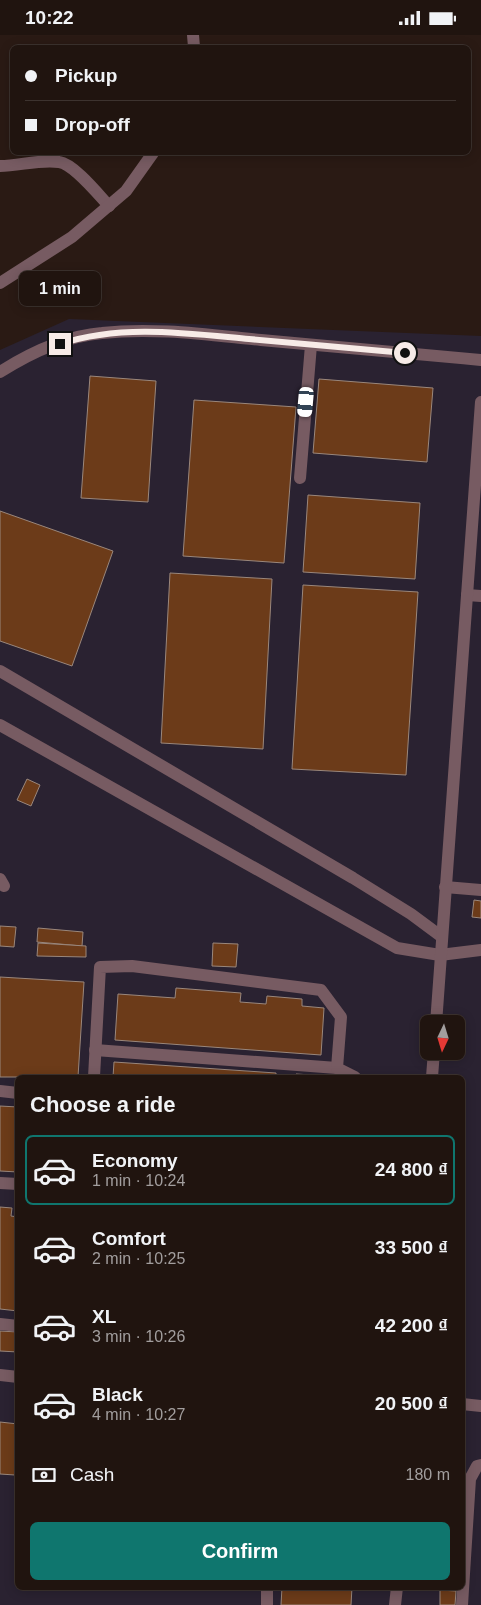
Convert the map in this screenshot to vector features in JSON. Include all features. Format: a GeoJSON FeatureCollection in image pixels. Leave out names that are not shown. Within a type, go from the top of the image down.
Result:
{"type":"FeatureCollection","features":[{"type":"Feature","properties":{"kind":"street"},"geometry":{"type":"LineString","coordinates":[[0,283],[72,237],[126,191],[152,155]]}},
{"type":"Feature","properties":{"kind":"street"},"geometry":{"type":"LineString","coordinates":[[0,166],[44,161],[64,163],[72,168],[109,205]]}},
{"type":"Feature","properties":{"kind":"street"},"geometry":{"type":"LineString","coordinates":[[0,372],[43,349],[101,333],[134,331],[193,334],[481,360]]}},
{"type":"Feature","properties":{"kind":"street"},"geometry":{"type":"LineString","coordinates":[[300,478],[311,345]]}},
{"type":"Feature","properties":{"kind":"street"},"geometry":{"type":"LineString","coordinates":[[437,1015],[467,595],[477,513],[481,402]]}},
{"type":"Feature","properties":{"kind":"street"},"geometry":{"type":"LineString","coordinates":[[467,595],[481,596]]}},
{"type":"Feature","properties":{"kind":"street"},"geometry":{"type":"LineString","coordinates":[[0,671],[353,878],[411,914],[442,937]]}},
{"type":"Feature","properties":{"kind":"street"},"geometry":{"type":"LineString","coordinates":[[0,725],[397,948],[440,955],[481,950]]}},
{"type":"Feature","properties":{"kind":"street"},"geometry":{"type":"LineString","coordinates":[[445,887],[481,890]]}},
{"type":"Feature","properties":{"kind":"street"},"geometry":{"type":"LineString","coordinates":[[94,1075],[100,967],[132,966],[321,990],[341,1017],[337,1068]]}},
{"type":"Feature","properties":{"kind":"street"},"geometry":{"type":"LineString","coordinates":[[95,1050],[337,1068],[350,1075]]}},
{"type":"Feature","properties":{"kind":"street"},"geometry":{"type":"LineString","coordinates":[[432,1075],[433,1060]]}},
{"type":"Feature","properties":{"kind":"street"},"geometry":{"type":"LineString","coordinates":[[0,1091],[15,1093]]}},
{"type":"Feature","properties":{"kind":"street"},"geometry":{"type":"LineString","coordinates":[[0,1183],[15,1184]]}},
{"type":"Feature","properties":{"kind":"street"},"geometry":{"type":"LineString","coordinates":[[0,1324],[15,1326]]}},
{"type":"Feature","properties":{"kind":"street"},"geometry":{"type":"LineString","coordinates":[[0,1375],[15,1377]]}},
{"type":"Feature","properties":{"kind":"street"},"geometry":{"type":"LineString","coordinates":[[465,1404],[481,1406]]}},
{"type":"Feature","properties":{"kind":"street"},"geometry":{"type":"LineString","coordinates":[[465,1558],[470,1479],[477,1466],[481,1465]]}},
{"type":"Feature","properties":{"kind":"street"},"geometry":{"type":"LineString","coordinates":[[266,1605],[267,1590]]}},
{"type":"Feature","properties":{"kind":"street"},"geometry":{"type":"LineString","coordinates":[[395,1605],[396,1590]]}},
{"type":"Feature","properties":{"kind":"street"},"geometry":{"type":"LineString","coordinates":[[462,1605],[463,1590]]}},
{"type":"Feature","properties":{"kind":"shaded area"},"geometry":{"type":"Polygon","coordinates":[[[69,319],[481,336],[481,1605],[0,1605],[0,350],[69,319]]]}},
{"type":"Feature","properties":{"kind":"building"},"geometry":{"type":"Polygon","coordinates":[[[90,376],[156,381],[148,502],[81,498],[90,376]]]}},
{"type":"Feature","properties":{"kind":"building"},"geometry":{"type":"Polygon","coordinates":[[[319,379],[433,388],[427,462],[313,453],[319,379]]]}},
{"type":"Feature","properties":{"kind":"building"},"geometry":{"type":"Polygon","coordinates":[[[194,400],[296,407],[284,563],[183,556],[194,400]]]}},
{"type":"Feature","properties":{"kind":"building"},"geometry":{"type":"Polygon","coordinates":[[[308,495],[420,503],[415,579],[303,572],[308,495]]]}},
{"type":"Feature","properties":{"kind":"building"},"geometry":{"type":"Polygon","coordinates":[[[0,511],[113,551],[72,666],[0,641],[0,511]]]}},
{"type":"Feature","properties":{"kind":"building"},"geometry":{"type":"Polygon","coordinates":[[[170,573],[272,579],[263,749],[161,743],[170,573]]]}},
{"type":"Feature","properties":{"kind":"building"},"geometry":{"type":"Polygon","coordinates":[[[303,585],[418,592],[406,775],[292,769],[303,585]]]}},
{"type":"Feature","properties":{"kind":"building"},"geometry":{"type":"Polygon","coordinates":[[[27,779],[40,785],[31,806],[17,800],[27,779]]]}},
{"type":"Feature","properties":{"kind":"building"},"geometry":{"type":"Polygon","coordinates":[[[474,900],[481,901],[481,918],[472,917],[474,900]]]}},
{"type":"Feature","properties":{"kind":"building"},"geometry":{"type":"Polygon","coordinates":[[[0,926],[16,927],[14,947],[0,946],[0,926]]]}},
{"type":"Feature","properties":{"kind":"building"},"geometry":{"type":"Polygon","coordinates":[[[38,928],[83,932],[82,946],[37,942],[38,928]]]}},
{"type":"Feature","properties":{"kind":"building"},"geometry":{"type":"Polygon","coordinates":[[[38,943],[86,946],[86,957],[37,956],[38,943]]]}},
{"type":"Feature","properties":{"kind":"building"},"geometry":{"type":"Polygon","coordinates":[[[213,943],[238,944],[236,967],[212,966],[213,943]]]}},
{"type":"Feature","properties":{"kind":"building"},"geometry":{"type":"Polygon","coordinates":[[[0,977],[84,982],[78,1075],[15,1075],[15,1077],[0,1077],[0,977]]]}},
{"type":"Feature","properties":{"kind":"building"},"geometry":{"type":"Polygon","coordinates":[[[176,988],[241,993],[240,1002],[266,1004],[267,996],[302,999],[302,1006],[324,1008],[321,1055],[115,1040],[118,994],[175,998],[176,988]]]}},
{"type":"Feature","properties":{"kind":"building"},"geometry":{"type":"Polygon","coordinates":[[[114,1062],[276,1073],[276,1075],[113,1075],[114,1062]]]}},
{"type":"Feature","properties":{"kind":"building"},"geometry":{"type":"Polygon","coordinates":[[[0,1106],[15,1107],[15,1172],[0,1171],[0,1106]]]}},
{"type":"Feature","properties":{"kind":"building"},"geometry":{"type":"Polygon","coordinates":[[[0,1207],[12,1208],[11,1216],[15,1217],[15,1311],[0,1309],[0,1207]]]}},
{"type":"Feature","properties":{"kind":"building"},"geometry":{"type":"Polygon","coordinates":[[[0,1331],[15,1332],[15,1352],[0,1351],[0,1331]]]}},
{"type":"Feature","properties":{"kind":"building"},"geometry":{"type":"Polygon","coordinates":[[[0,1422],[15,1424],[15,1475],[0,1474],[0,1422]]]}},
{"type":"Feature","properties":{"kind":"building"},"geometry":{"type":"Polygon","coordinates":[[[282,1590],[352,1590],[351,1605],[281,1605],[282,1590]]]}},
{"type":"Feature","properties":{"kind":"building"},"geometry":{"type":"Polygon","coordinates":[[[440,1590],[456,1591],[455,1605],[440,1605],[440,1590]]]}},
{"type":"Feature","properties":{"kind":"route"},"geometry":{"type":"LineString","coordinates":[[60,344],[101,333],[134,331],[193,334],[405,353]]}}]}
